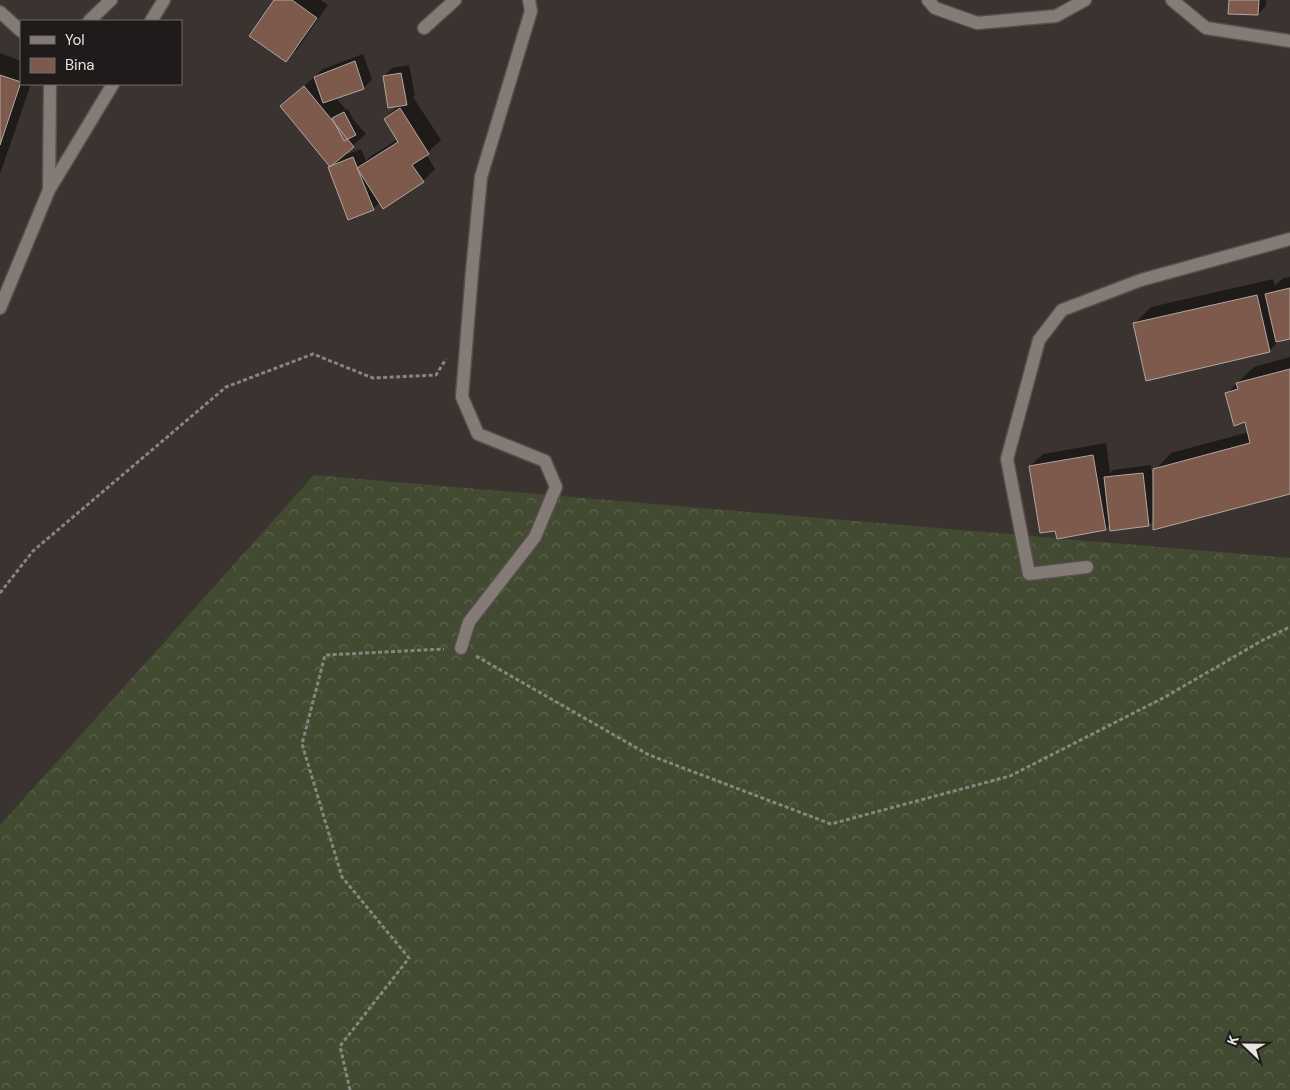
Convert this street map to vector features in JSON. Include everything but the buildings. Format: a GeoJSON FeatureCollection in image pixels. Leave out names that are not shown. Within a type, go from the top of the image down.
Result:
{"type":"FeatureCollection","features":[{"type":"Feature","properties":{"kind":"street"},"geometry":{"type":"LineString","coordinates":[[90,20],[111,0]]}},
{"type":"Feature","properties":{"kind":"street"},"geometry":{"type":"LineString","coordinates":[[153,20],[164,0]]}},
{"type":"Feature","properties":{"kind":"street"},"geometry":{"type":"LineString","coordinates":[[424,28],[454,0]]}},
{"type":"Feature","properties":{"kind":"street"},"geometry":{"type":"LineString","coordinates":[[461,648],[469,622],[535,538],[556,487],[545,461],[478,434],[462,397],[481,177],[531,11],[529,0]]}},
{"type":"Feature","properties":{"kind":"street"},"geometry":{"type":"LineString","coordinates":[[928,0],[935,8],[977,23],[1056,16],[1085,0]]}},
{"type":"Feature","properties":{"kind":"street"},"geometry":{"type":"LineString","coordinates":[[1172,0],[1206,28],[1290,41]]}},
{"type":"Feature","properties":{"kind":"street"},"geometry":{"type":"LineString","coordinates":[[0,12],[20,30]]}},
{"type":"Feature","properties":{"kind":"street"},"geometry":{"type":"LineString","coordinates":[[49,190],[50,85]]}},
{"type":"Feature","properties":{"kind":"street"},"geometry":{"type":"LineString","coordinates":[[0,308],[49,190],[113,85]]}},
{"type":"Feature","properties":{"kind":"street"},"geometry":{"type":"LineString","coordinates":[[1086,567],[1029,574],[1007,459],[1039,340],[1062,310],[1141,280],[1290,239]]}},
{"type":"Feature","properties":{"kind":"path"},"geometry":{"type":"LineString","coordinates":[[0,593],[34,551],[226,387],[313,354],[373,378],[436,375],[447,358]]}},
{"type":"Feature","properties":{"kind":"path"},"geometry":{"type":"LineString","coordinates":[[350,1090],[340,1046],[409,958],[342,877],[302,744],[324,655],[461,648],[649,755],[830,824],[1010,776],[1165,697],[1263,640],[1290,627]]}},
{"type":"Feature","properties":{"kind":"green space"},"geometry":{"type":"Polygon","coordinates":[[[314,475],[1290,558],[1290,1090],[0,1090],[0,825],[314,475]]]}}]}
